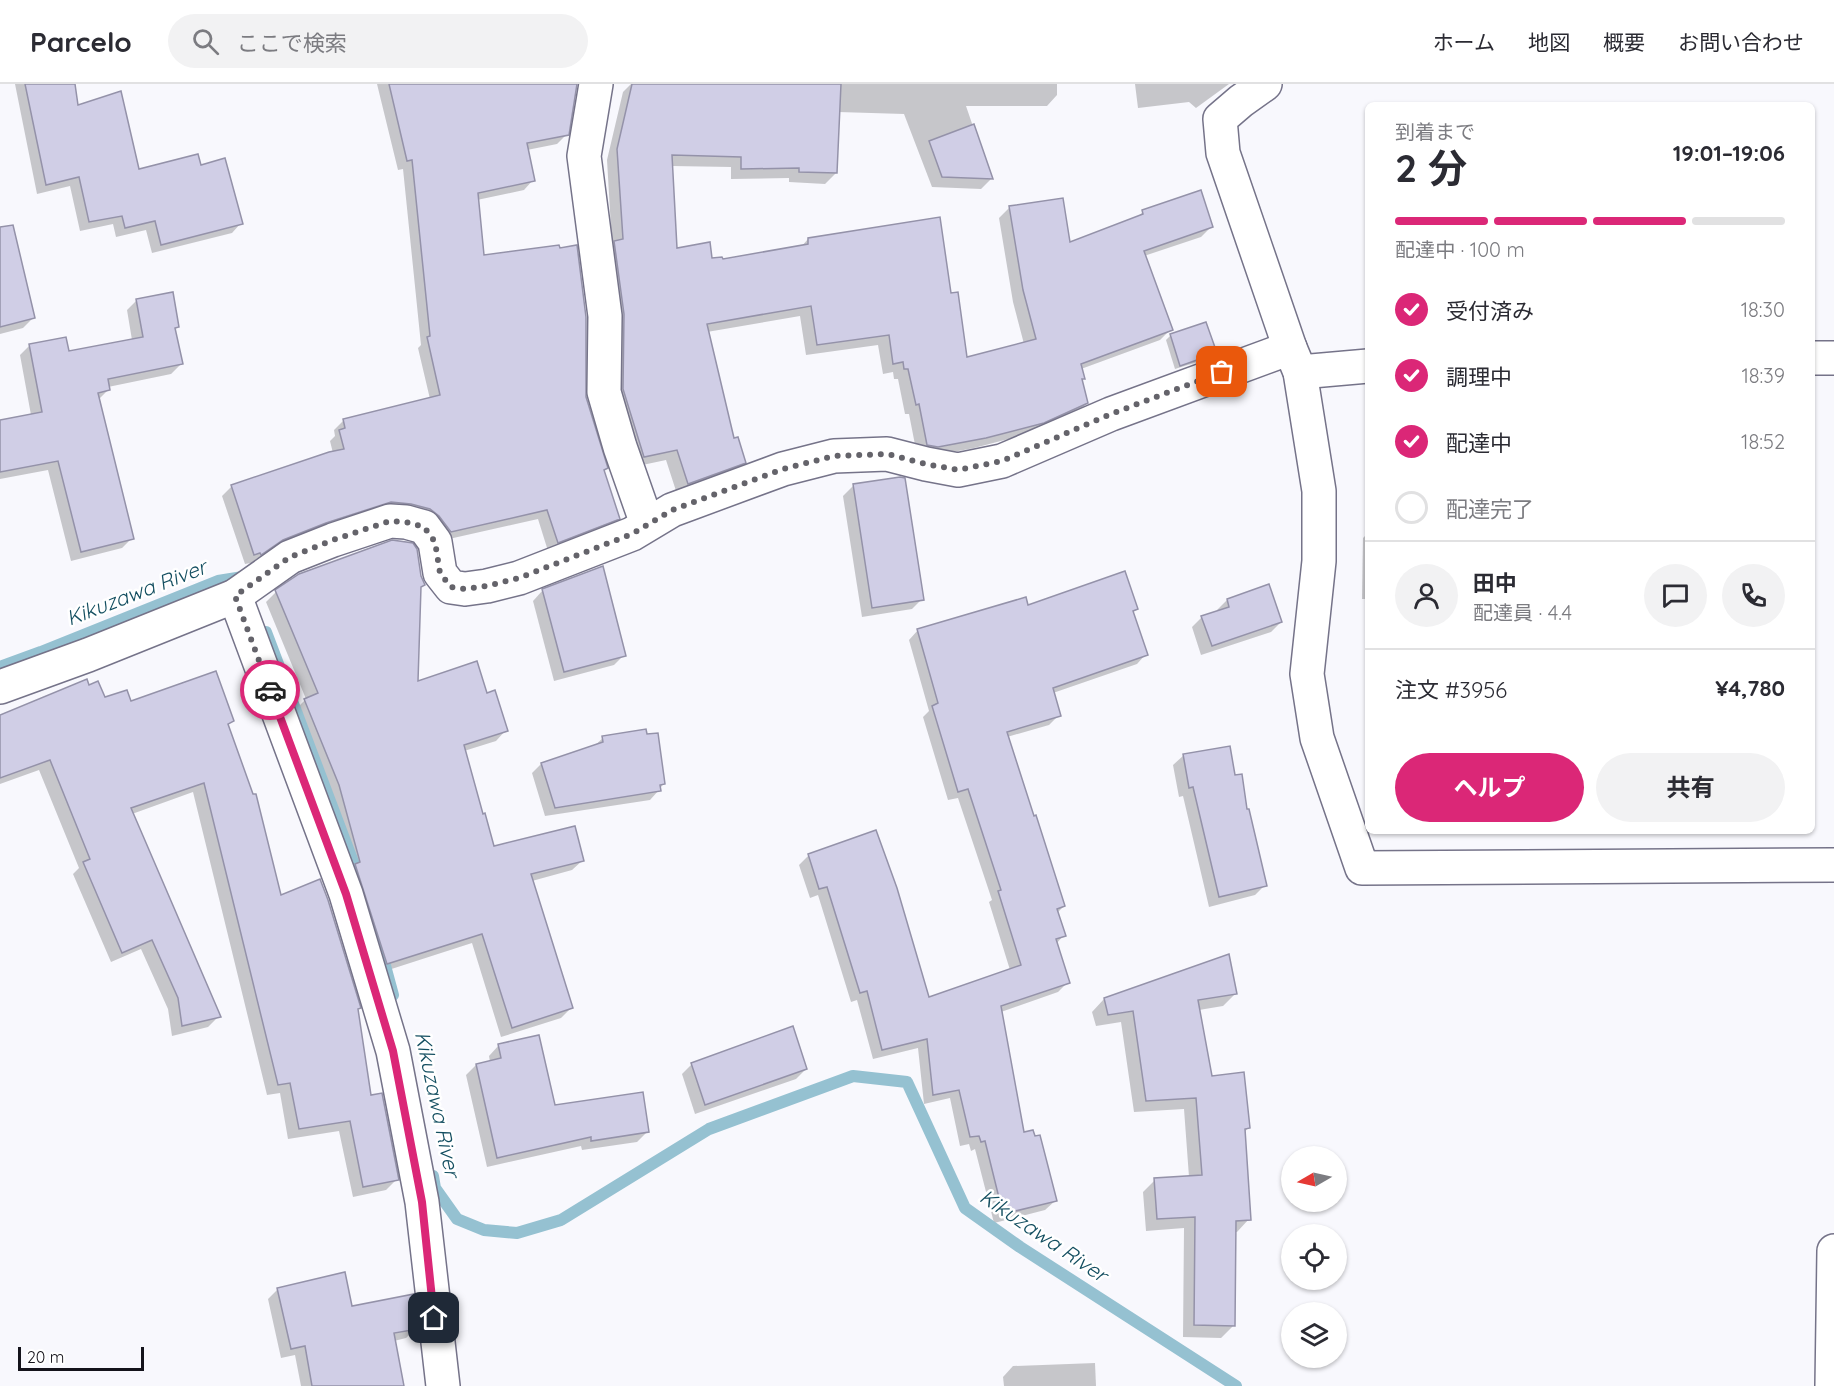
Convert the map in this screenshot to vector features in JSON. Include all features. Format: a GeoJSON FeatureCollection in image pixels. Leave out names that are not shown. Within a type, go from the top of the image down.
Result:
{"type":"FeatureCollection","features":[{"type":"Feature","properties":{"kind":"street"},"geometry":{"type":"LineString","coordinates":[[596,84],[584,156],[605,316],[604,392],[646,524]]}},
{"type":"Feature","properties":{"kind":"street"},"geometry":{"type":"LineString","coordinates":[[1265,84],[1241,100],[1220,119],[1223,153],[1295,360],[1318,491],[1319,561],[1307,674],[1317,738],[1362,868],[1834,865]]}},
{"type":"Feature","properties":{"kind":"street"},"geometry":{"type":"LineString","coordinates":[[1815,358],[1834,358]]}},
{"type":"Feature","properties":{"kind":"street"},"geometry":{"type":"LineString","coordinates":[[0,687],[88,655],[235,596],[290,557],[390,521],[424,527],[435,542],[440,573],[451,587],[465,589],[487,586],[519,578],[632,534],[672,510],[772,473],[834,456],[888,454],[958,470],[1002,461],[1111,414],[1295,360],[1365,366]]}},
{"type":"Feature","properties":{"kind":"street"},"geometry":{"type":"LineString","coordinates":[[235,596],[346,894],[393,1051],[422,1202],[443,1386]]}},
{"type":"Feature","properties":{"kind":"street"},"geometry":{"type":"LineString","coordinates":[[1832,1386],[1834,1251]]}},
{"type":"Feature","properties":{"kind":"building"},"geometry":{"type":"Polygon","coordinates":[[[25,84],[75,84],[78,105],[121,91],[139,169],[198,154],[201,165],[225,158],[243,224],[161,245],[155,221],[125,228],[122,216],[89,222],[79,177],[46,185],[25,84]]]}},
{"type":"Feature","properties":{"kind":"building"},"geometry":{"type":"Polygon","coordinates":[[[389,84],[577,84],[569,135],[527,143],[535,181],[478,193],[484,255],[559,245],[560,248],[577,245],[586,317],[586,397],[608,468],[604,470],[620,519],[558,543],[547,510],[451,532],[439,516],[430,509],[391,502],[326,523],[283,540],[261,555],[260,553],[254,555],[231,485],[344,449],[339,430],[345,428],[343,419],[440,395],[427,337],[430,336],[412,160],[407,161],[389,84]]]}},
{"type":"Feature","properties":{"kind":"building"},"geometry":{"type":"Polygon","coordinates":[[[632,84],[841,84],[837,173],[799,172],[799,168],[741,169],[741,157],[672,155],[677,248],[710,242],[712,258],[722,257],[723,259],[808,244],[808,238],[940,217],[951,293],[958,292],[967,357],[1036,339],[1023,290],[1009,206],[1063,198],[1070,242],[1143,214],[1142,210],[1201,190],[1213,227],[1144,251],[1173,330],[1081,364],[1088,403],[1044,423],[986,438],[938,447],[927,445],[919,404],[916,405],[908,369],[904,369],[903,362],[893,364],[889,335],[817,345],[811,306],[707,324],[734,438],[738,437],[746,463],[688,484],[677,450],[644,457],[623,389],[624,314],[614,241],[623,239],[617,149],[632,84]]]}},
{"type":"Feature","properties":{"kind":"building"},"geometry":{"type":"Polygon","coordinates":[[[974,124],[993,179],[942,177],[929,141],[974,124]]]}},
{"type":"Feature","properties":{"kind":"building"},"geometry":{"type":"Polygon","coordinates":[[[13,225],[35,318],[0,327],[0,227],[13,225]]]}},
{"type":"Feature","properties":{"kind":"building"},"geometry":{"type":"Polygon","coordinates":[[[173,292],[179,327],[175,328],[183,364],[108,379],[110,390],[98,393],[134,539],[81,552],[58,461],[0,472],[0,420],[42,412],[29,344],[66,337],[69,351],[143,337],[136,299],[173,292]]]}},
{"type":"Feature","properties":{"kind":"building"},"geometry":{"type":"Polygon","coordinates":[[[1206,322],[1217,353],[1180,366],[1170,334],[1206,322]]]}},
{"type":"Feature","properties":{"kind":"building"},"geometry":{"type":"Polygon","coordinates":[[[905,478],[924,600],[872,608],[853,484],[905,478]]]}},
{"type":"Feature","properties":{"kind":"building"},"geometry":{"type":"Polygon","coordinates":[[[392,540],[413,543],[417,549],[421,576],[425,585],[421,587],[418,681],[477,661],[487,693],[495,690],[508,731],[464,745],[494,846],[575,826],[584,861],[531,874],[573,1008],[512,1028],[482,934],[387,964],[355,864],[360,862],[339,785],[304,699],[318,693],[275,590],[299,574],[392,540]]]}},
{"type":"Feature","properties":{"kind":"building"},"geometry":{"type":"Polygon","coordinates":[[[603,566],[626,656],[564,672],[542,589],[603,566]]]}},
{"type":"Feature","properties":{"kind":"building"},"geometry":{"type":"Polygon","coordinates":[[[1125,571],[1138,609],[1133,611],[1148,655],[1053,688],[1061,716],[1007,732],[1065,906],[1057,909],[1066,936],[1056,939],[1070,983],[1001,1006],[1024,1132],[1033,1130],[1035,1136],[1040,1135],[1057,1201],[1003,1214],[985,1141],[981,1142],[979,1136],[970,1137],[959,1090],[933,1095],[927,1039],[882,1050],[867,991],[860,993],[827,887],[819,889],[808,854],[876,830],[897,888],[929,997],[1021,965],[998,891],[1001,890],[968,789],[958,792],[932,706],[938,703],[917,629],[1026,597],[1028,605],[1125,571]]]}},
{"type":"Feature","properties":{"kind":"building"},"geometry":{"type":"Polygon","coordinates":[[[1269,584],[1282,622],[1212,646],[1201,616],[1229,607],[1227,599],[1269,584]]]}},
{"type":"Feature","properties":{"kind":"building"},"geometry":{"type":"Polygon","coordinates":[[[216,671],[234,721],[228,724],[253,794],[256,794],[281,895],[320,879],[328,900],[361,1008],[358,1009],[371,1095],[382,1093],[399,1180],[363,1187],[350,1121],[299,1129],[290,1083],[278,1085],[204,783],[131,808],[221,1017],[182,1026],[178,998],[152,940],[122,953],[83,862],[90,859],[50,760],[0,778],[0,715],[87,679],[89,685],[98,681],[105,697],[127,690],[131,701],[216,671]]]}},
{"type":"Feature","properties":{"kind":"building"},"geometry":{"type":"Polygon","coordinates":[[[646,729],[647,734],[658,733],[665,784],[660,785],[661,791],[555,808],[541,763],[603,742],[602,736],[646,729]]]}},
{"type":"Feature","properties":{"kind":"building"},"geometry":{"type":"Polygon","coordinates":[[[1230,746],[1235,775],[1242,774],[1247,809],[1249,809],[1267,886],[1219,897],[1193,787],[1189,788],[1183,754],[1230,746]]]}},
{"type":"Feature","properties":{"kind":"building"},"geometry":{"type":"Polygon","coordinates":[[[1229,954],[1237,994],[1198,1000],[1212,1076],[1244,1072],[1250,1128],[1245,1129],[1251,1220],[1236,1221],[1235,1326],[1194,1325],[1195,1217],[1157,1219],[1154,1178],[1202,1175],[1196,1098],[1146,1101],[1133,1011],[1108,1015],[1104,998],[1229,954]]]}},
{"type":"Feature","properties":{"kind":"building"},"geometry":{"type":"Polygon","coordinates":[[[793,1026],[807,1069],[705,1105],[691,1063],[793,1026]]]}},
{"type":"Feature","properties":{"kind":"building"},"geometry":{"type":"Polygon","coordinates":[[[539,1035],[555,1105],[643,1092],[649,1132],[591,1141],[591,1137],[497,1158],[476,1064],[501,1058],[498,1044],[539,1035]]]}},
{"type":"Feature","properties":{"kind":"building"},"geometry":{"type":"Polygon","coordinates":[[[345,1272],[352,1306],[414,1294],[418,1329],[394,1333],[404,1386],[312,1386],[305,1346],[291,1349],[277,1288],[345,1272]]]}},
{"type":"Feature","properties":{"kind":"waterway","name":"Kikuzawa River"},"geometry":{"type":"LineString","coordinates":[[0,667],[218,581],[243,577],[244,580]]}},
{"type":"Feature","properties":{"kind":"waterway","name":"Kikuzawa River"},"geometry":{"type":"LineString","coordinates":[[266,632],[367,899],[393,995]]}},
{"type":"Feature","properties":{"kind":"waterway","name":"Kikuzawa River"},"geometry":{"type":"LineString","coordinates":[[433,1176],[435,1188],[457,1219],[484,1230],[517,1233],[561,1220],[709,1129],[853,1076],[907,1082],[965,1208],[1020,1247],[1236,1386]]}},
{"type":"Feature","properties":{"kind":"way so far"},"geometry":{"type":"LineString","coordinates":[[270,690],[235,596],[290,557],[333,540],[390,521],[424,527],[435,542],[440,573],[451,587],[465,589],[487,586],[519,578],[632,534],[672,510],[783,469],[834,456],[888,454],[958,470],[1002,461],[1111,414],[1222,372]]}},
{"type":"Feature","properties":{"kind":"route"},"geometry":{"type":"LineString","coordinates":[[270,690],[346,894],[393,1051],[422,1202],[434,1318]]}}]}
